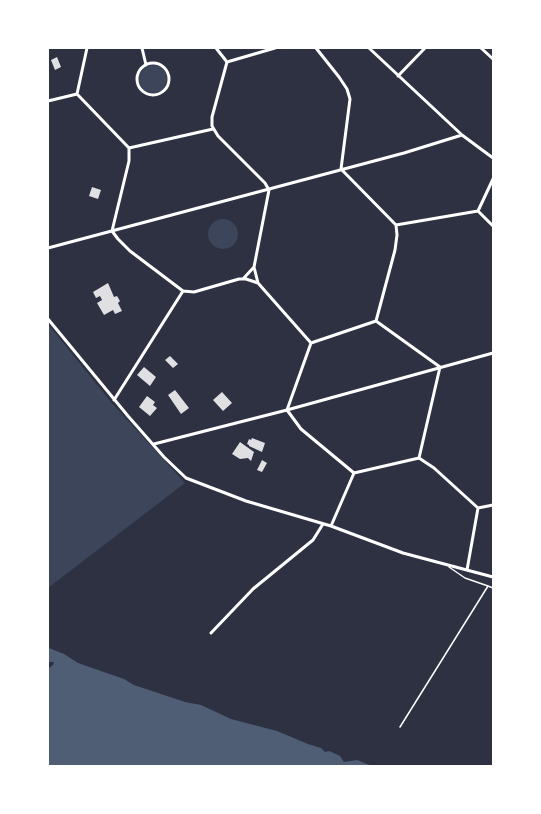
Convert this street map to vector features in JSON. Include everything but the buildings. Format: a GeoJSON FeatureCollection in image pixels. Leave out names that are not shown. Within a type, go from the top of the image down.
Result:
{"type":"FeatureCollection","features":[{"type":"Feature","properties":{"kind":"street"},"geometry":{"type":"LineString","coordinates":[[77,94],[87,48]]}},
{"type":"Feature","properties":{"kind":"street"},"geometry":{"type":"LineString","coordinates":[[142,48],[146,65]]}},
{"type":"Feature","properties":{"kind":"street"},"geometry":{"type":"LineString","coordinates":[[216,48],[227,62]]}},
{"type":"Feature","properties":{"kind":"street"},"geometry":{"type":"LineString","coordinates":[[227,62],[275,48]]}},
{"type":"Feature","properties":{"kind":"street"},"geometry":{"type":"LineString","coordinates":[[316,48],[347,89],[350,99],[341,169]]}},
{"type":"Feature","properties":{"kind":"street"},"geometry":{"type":"LineString","coordinates":[[369,48],[462,135],[493,158]]}},
{"type":"Feature","properties":{"kind":"street"},"geometry":{"type":"LineString","coordinates":[[398,76],[425,48]]}},
{"type":"Feature","properties":{"kind":"street"},"geometry":{"type":"LineString","coordinates":[[481,48],[493,59]]}},
{"type":"Feature","properties":{"kind":"street"},"geometry":{"type":"LineString","coordinates":[[227,62],[212,117],[213,130],[265,183],[269,190],[254,267],[258,283],[311,343]]}},
{"type":"Feature","properties":{"kind":"street"},"geometry":{"type":"LineString","coordinates":[[158,64],[167,70],[169,81],[165,89],[155,94],[146,92],[139,84],[138,74],[146,65],[158,64]]}},
{"type":"Feature","properties":{"kind":"street"},"geometry":{"type":"LineString","coordinates":[[48,101],[77,94]]}},
{"type":"Feature","properties":{"kind":"street"},"geometry":{"type":"LineString","coordinates":[[77,94],[129,148],[129,161],[112,231]]}},
{"type":"Feature","properties":{"kind":"street"},"geometry":{"type":"LineString","coordinates":[[129,148],[213,130]]}},
{"type":"Feature","properties":{"kind":"street"},"geometry":{"type":"LineString","coordinates":[[48,248],[269,190],[439,143],[462,135]]}},
{"type":"Feature","properties":{"kind":"street"},"geometry":{"type":"LineString","coordinates":[[341,169],[396,225],[397,235],[395,250],[376,321]]}},
{"type":"Feature","properties":{"kind":"street"},"geometry":{"type":"LineString","coordinates":[[478,211],[493,179]]}},
{"type":"Feature","properties":{"kind":"street"},"geometry":{"type":"LineString","coordinates":[[396,225],[478,211]]}},
{"type":"Feature","properties":{"kind":"street"},"geometry":{"type":"LineString","coordinates":[[478,211],[493,226]]}},
{"type":"Feature","properties":{"kind":"street"},"geometry":{"type":"LineString","coordinates":[[112,231],[130,251],[183,291],[194,292],[242,279],[258,283]]}},
{"type":"Feature","properties":{"kind":"street"},"geometry":{"type":"LineString","coordinates":[[242,279],[254,267]]}},
{"type":"Feature","properties":{"kind":"street"},"geometry":{"type":"LineString","coordinates":[[114,400],[183,291]]}},
{"type":"Feature","properties":{"kind":"street"},"geometry":{"type":"LineString","coordinates":[[48,319],[114,400],[164,457],[186,478],[246,501],[331,526],[403,553],[493,577]]}},
{"type":"Feature","properties":{"kind":"street"},"geometry":{"type":"LineString","coordinates":[[311,343],[376,321]]}},
{"type":"Feature","properties":{"kind":"street"},"geometry":{"type":"LineString","coordinates":[[376,321],[440,367]]}},
{"type":"Feature","properties":{"kind":"street"},"geometry":{"type":"LineString","coordinates":[[287,410],[311,343]]}},
{"type":"Feature","properties":{"kind":"street"},"geometry":{"type":"LineString","coordinates":[[154,444],[287,410],[440,367],[493,354]]}},
{"type":"Feature","properties":{"kind":"street"},"geometry":{"type":"LineString","coordinates":[[419,458],[440,367]]}},
{"type":"Feature","properties":{"kind":"street"},"geometry":{"type":"LineString","coordinates":[[287,410],[301,429],[354,473]]}},
{"type":"Feature","properties":{"kind":"street"},"geometry":{"type":"LineString","coordinates":[[354,473],[419,458],[434,468],[478,508],[493,506]]}},
{"type":"Feature","properties":{"kind":"street"},"geometry":{"type":"LineString","coordinates":[[331,526],[354,473]]}},
{"type":"Feature","properties":{"kind":"street"},"geometry":{"type":"LineString","coordinates":[[467,570],[478,508]]}},
{"type":"Feature","properties":{"kind":"street"},"geometry":{"type":"LineString","coordinates":[[211,633],[253,589],[313,540],[323,524]]}},
{"type":"Feature","properties":{"kind":"lane"},"geometry":{"type":"LineString","coordinates":[[448,566],[465,578],[493,588]]}},
{"type":"Feature","properties":{"kind":"lane"},"geometry":{"type":"LineString","coordinates":[[400,727],[488,586]]}},
{"type":"Feature","properties":{"kind":"shaded area"},"geometry":{"type":"Polygon","coordinates":[[[153,65],[163,69],[167,79],[163,89],[153,93],[143,89],[139,79],[143,69],[153,65]]]}},
{"type":"Feature","properties":{"kind":"shaded area"},"geometry":{"type":"Polygon","coordinates":[[[223,219],[234,223],[238,234],[234,245],[223,249],[212,245],[208,234],[212,223],[223,219]]]}},
{"type":"Feature","properties":{"kind":"shaded area"},"geometry":{"type":"Polygon","coordinates":[[[48,324],[111,402],[185,483],[48,588],[48,324]]]}},
{"type":"Feature","properties":{"kind":"shaded area"},"geometry":{"type":"Polygon","coordinates":[[[49,648],[64,654],[78,663],[124,679],[134,685],[185,702],[201,705],[231,719],[277,731],[321,748],[325,752],[329,751],[340,756],[344,762],[357,760],[372,766],[48,766],[48,669],[54,664],[53,662],[48,662],[49,648]]]}}]}
